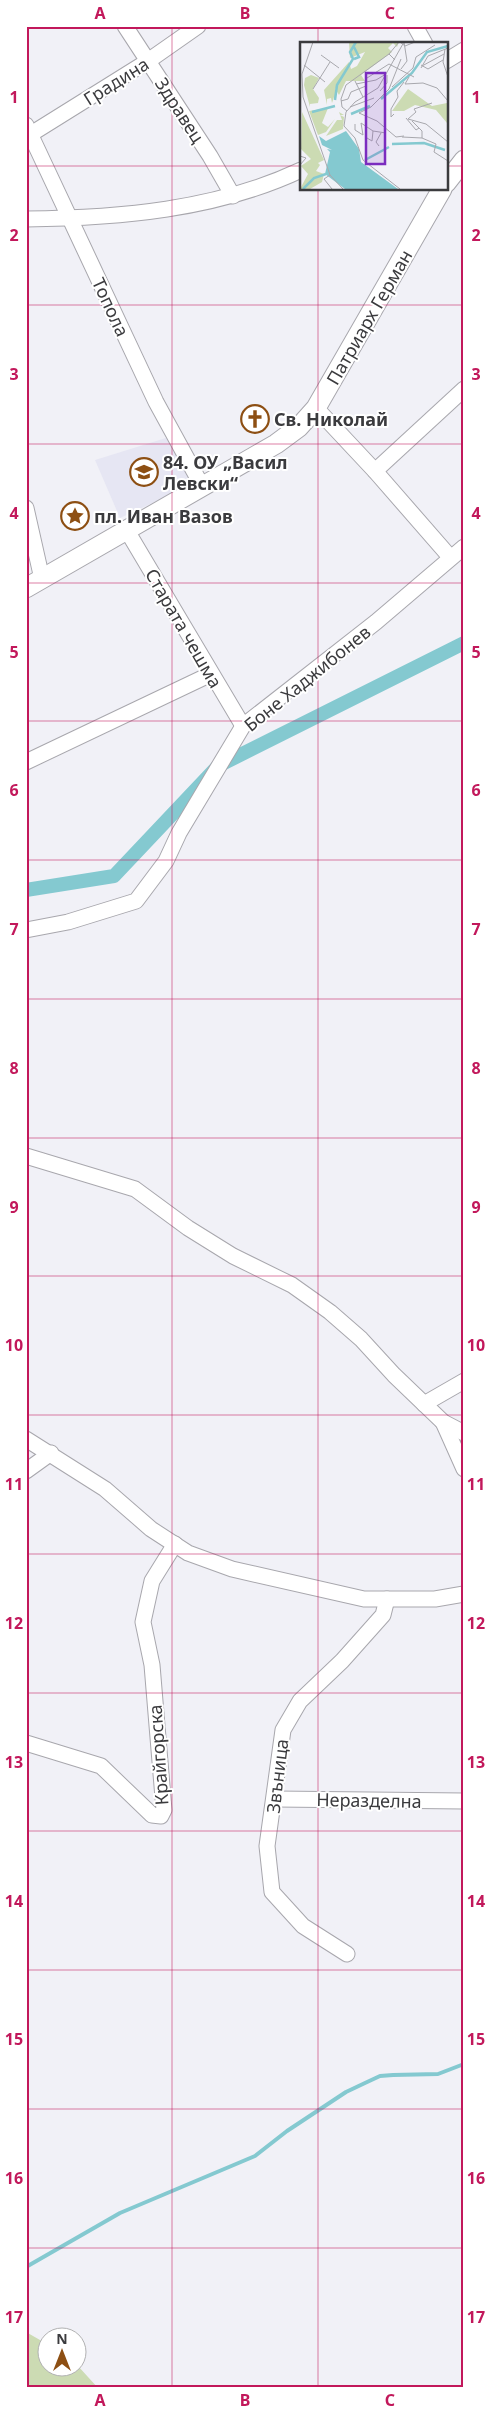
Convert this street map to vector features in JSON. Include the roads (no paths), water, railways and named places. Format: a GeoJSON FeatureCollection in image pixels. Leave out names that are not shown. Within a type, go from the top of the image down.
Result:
{"type":"FeatureCollection","features":[{"type":"Feature","properties":{"kind":"street","name":"Здравец"},"geometry":{"type":"LineString","coordinates":[[125,26],[205,148],[233,196]]}},
{"type":"Feature","properties":{"kind":"street","name":"Градина"},"geometry":{"type":"LineString","coordinates":[[29,129],[148,61],[198,26]]}},
{"type":"Feature","properties":{"kind":"street"},"geometry":{"type":"LineString","coordinates":[[415,26],[424,42]]}},
{"type":"Feature","properties":{"kind":"street"},"geometry":{"type":"LineString","coordinates":[[448,60],[464,50]]}},
{"type":"Feature","properties":{"kind":"street","name":"Топола"},"geometry":{"type":"LineString","coordinates":[[29,129],[156,402],[202,486]]}},
{"type":"Feature","properties":{"kind":"street"},"geometry":{"type":"LineString","coordinates":[[448,180],[464,160]]}},
{"type":"Feature","properties":{"kind":"street"},"geometry":{"type":"LineString","coordinates":[[26,219],[69,218],[165,209],[233,196],[273,183],[300,170]]}},
{"type":"Feature","properties":{"kind":"street","name":"Патриарх Герман"},"geometry":{"type":"LineString","coordinates":[[34,583],[276,444],[299,426],[316,408],[441,190]]}},
{"type":"Feature","properties":{"kind":"street"},"geometry":{"type":"LineString","coordinates":[[375,471],[464,389]]}},
{"type":"Feature","properties":{"kind":"street"},"geometry":{"type":"LineString","coordinates":[[316,408],[375,471],[450,557]]}},
{"type":"Feature","properties":{"kind":"street"},"geometry":{"type":"LineString","coordinates":[[26,508],[34,583]]}},
{"type":"Feature","properties":{"kind":"street","name":"Старата чешма"},"geometry":{"type":"LineString","coordinates":[[126,529],[243,726]]}},
{"type":"Feature","properties":{"kind":"street","name":"Боне Хаджибонев"},"geometry":{"type":"LineString","coordinates":[[26,930],[68,922],[136,901],[166,861],[179,833],[243,726],[376,622],[464,547]]}},
{"type":"Feature","properties":{"kind":"street"},"geometry":{"type":"LineString","coordinates":[[26,762],[211,674]]}},
{"type":"Feature","properties":{"kind":"street"},"geometry":{"type":"LineString","coordinates":[[26,1156],[135,1189],[188,1228],[225,1251],[292,1286],[330,1312],[361,1339],[443,1422],[464,1433]]}},
{"type":"Feature","properties":{"kind":"street"},"geometry":{"type":"LineString","coordinates":[[424,1404],[464,1381]]}},
{"type":"Feature","properties":{"kind":"street"},"geometry":{"type":"LineString","coordinates":[[443,1422],[464,1469]]}},
{"type":"Feature","properties":{"kind":"street"},"geometry":{"type":"LineString","coordinates":[[26,1439],[51,1453],[105,1489],[151,1528],[188,1554],[286,1583],[364,1599],[435,1599],[464,1594]]}},
{"type":"Feature","properties":{"kind":"street"},"geometry":{"type":"LineString","coordinates":[[26,1471],[51,1453]]}},
{"type":"Feature","properties":{"kind":"street","name":"Крайгорска"},"geometry":{"type":"LineString","coordinates":[[26,1743],[101,1766],[152,1815],[161,1816],[164,1810],[152,1665],[143,1622],[152,1581],[175,1544]]}},
{"type":"Feature","properties":{"kind":"street","name":"Звъница"},"geometry":{"type":"LineString","coordinates":[[347,1954],[303,1926],[272,1892],[267,1846],[275,1799],[283,1730],[300,1701],[342,1661],[383,1615],[387,1599]]}},
{"type":"Feature","properties":{"kind":"street","name":"Неразделна"},"geometry":{"type":"LineString","coordinates":[[275,1799],[464,1801]]}},
{"type":"Feature","properties":{"kind":"waterway"},"geometry":{"type":"LineString","coordinates":[[26,890],[114,876],[218,766],[464,643]]}},
{"type":"Feature","properties":{"kind":"waterway"},"geometry":{"type":"LineString","coordinates":[[26,2267],[120,2213],[255,2156],[287,2131],[346,2092],[380,2076],[438,2074],[464,2064]]}},
{"type":"Feature","properties":{"kind":"place","name":"Св. Николай"},"geometry":{"type":"Point","coordinates":[255,419]}},
{"type":"Feature","properties":{"kind":"place","name":"84. ОУ „Васил Левски“"},"geometry":{"type":"Point","coordinates":[144,472]}},
{"type":"Feature","properties":{"kind":"place","name":"пл. Иван Вазов"},"geometry":{"type":"Point","coordinates":[75,516]}}]}
